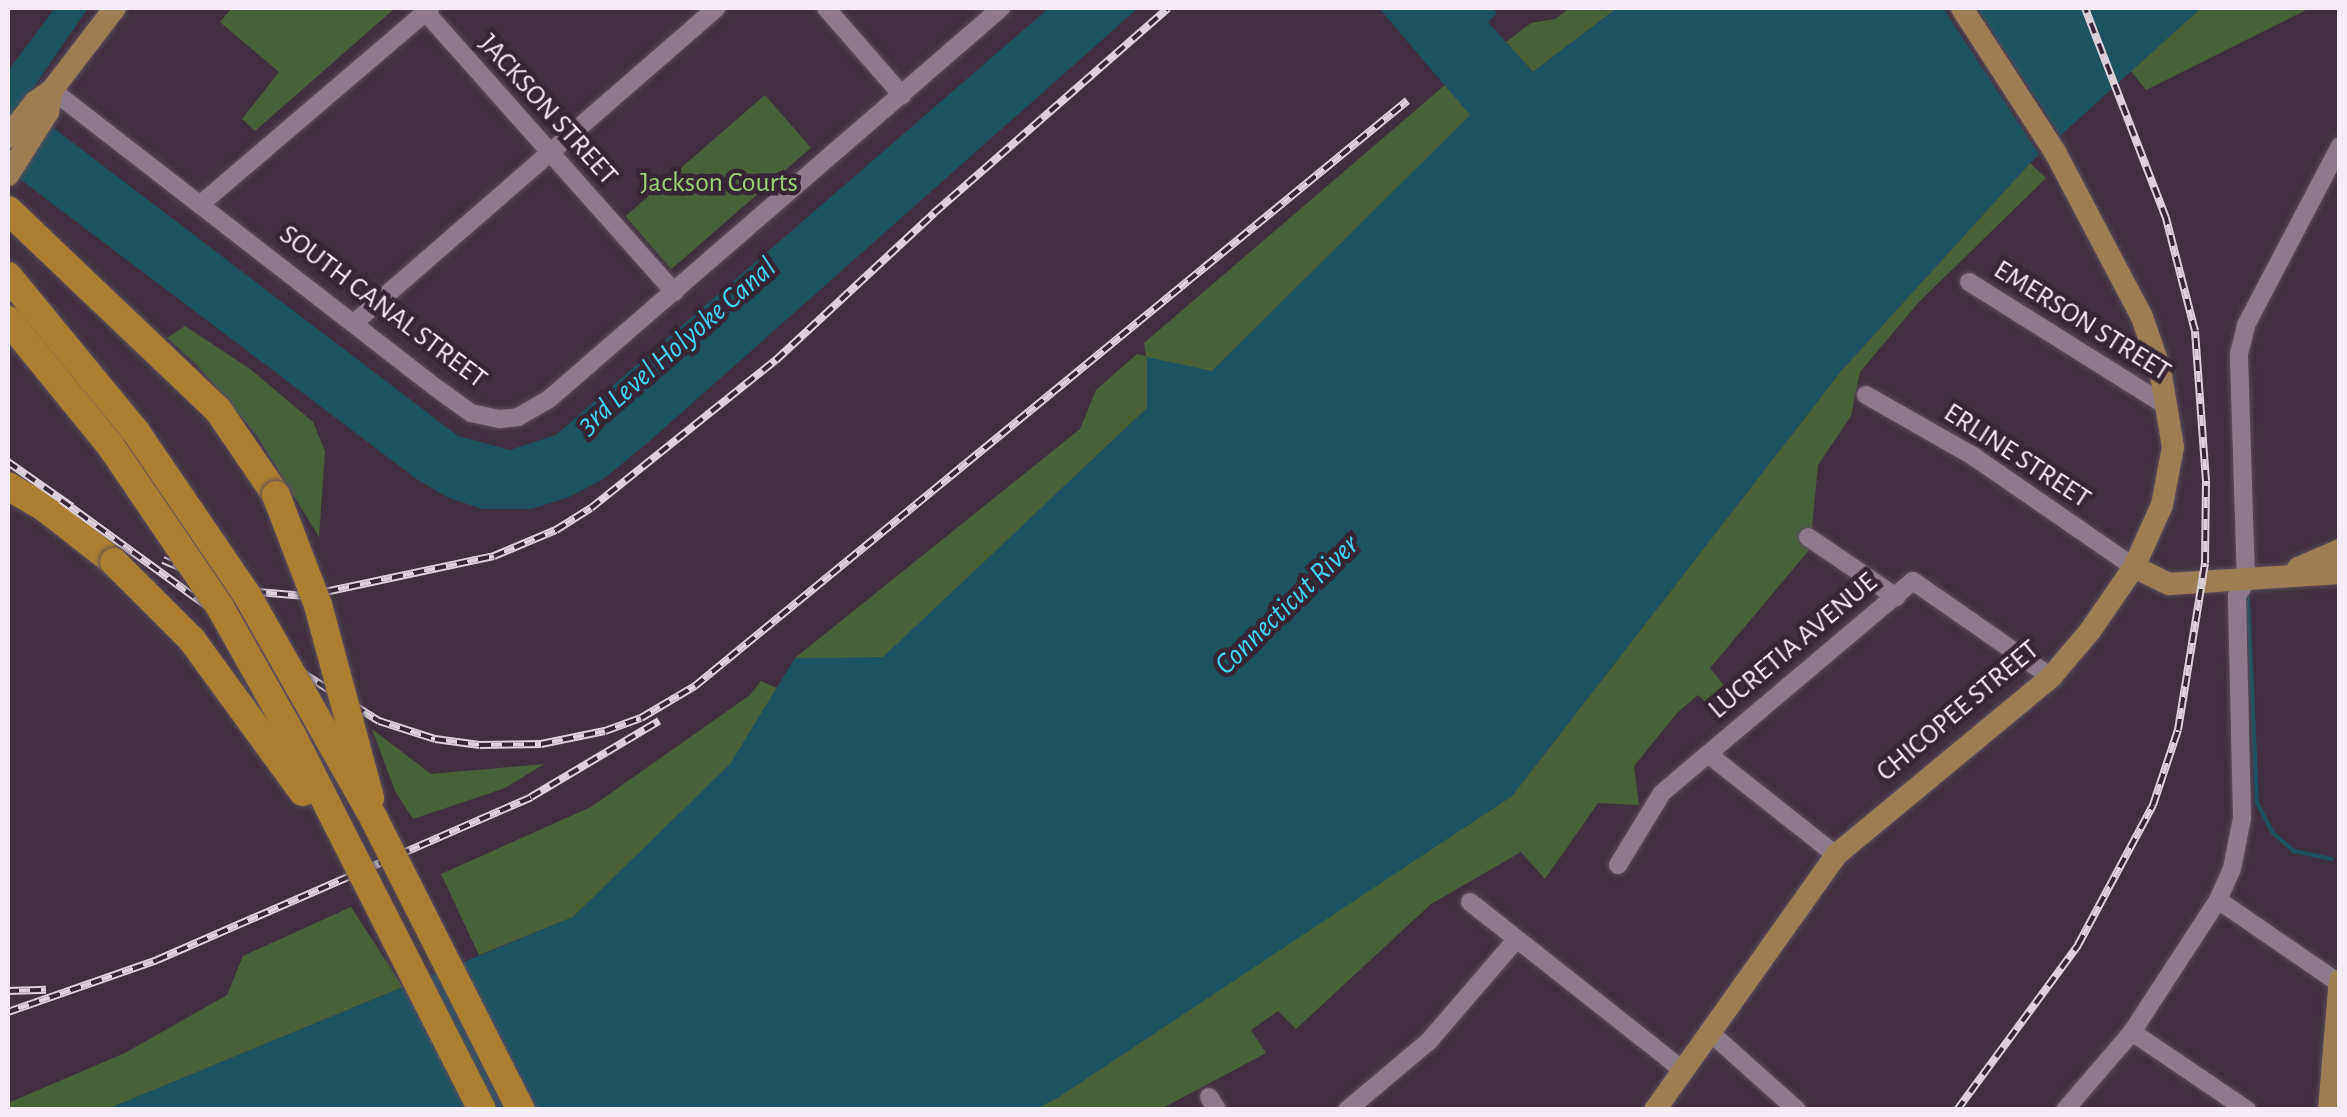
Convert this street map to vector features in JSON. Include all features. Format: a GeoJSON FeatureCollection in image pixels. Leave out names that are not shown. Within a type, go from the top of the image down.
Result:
{"type":"FeatureCollection","features":[{"type":"Feature","properties":{"kind":"highway"},"geometry":{"type":"LineString","coordinates":[[8,210],[207,398],[241,440],[276,495],[318,604],[363,761],[374,819]]}},
{"type":"Feature","properties":{"kind":"highway"},"geometry":{"type":"LineString","coordinates":[[8,276],[96,379],[193,512],[272,638],[374,819],[521,1110]]}},
{"type":"Feature","properties":{"kind":"highway"},"geometry":{"type":"LineString","coordinates":[[8,320],[110,445],[203,580],[269,692],[482,1110]]}},
{"type":"Feature","properties":{"kind":"highway"},"geometry":{"type":"LineString","coordinates":[[8,486],[45,508],[114,562],[192,640],[236,695],[385,919]]}},
{"type":"Feature","properties":{"kind":"main road"},"geometry":{"type":"LineString","coordinates":[[8,175],[45,102],[115,8]]}},
{"type":"Feature","properties":{"kind":"main road","name":"CHICOPEE STREET"},"geometry":{"type":"LineString","coordinates":[[1655,1110],[1836,855],[2051,677],[2134,568],[2162,505],[2171,470],[2166,406],[2142,317],[2055,152],[1962,8]]}},
{"type":"Feature","properties":{"kind":"main road"},"geometry":{"type":"LineString","coordinates":[[8,137],[45,102]]}},
{"type":"Feature","properties":{"kind":"main road"},"geometry":{"type":"LineString","coordinates":[[2256,580],[2340,550]]}},
{"type":"Feature","properties":{"kind":"main road"},"geometry":{"type":"LineString","coordinates":[[2134,568],[2169,584],[2340,574]]}},
{"type":"Feature","properties":{"kind":"main road"},"geometry":{"type":"LineString","coordinates":[[2329,1110],[2339,983]]}},
{"type":"Feature","properties":{"kind":"street"},"geometry":{"type":"LineString","coordinates":[[354,323],[716,8]]}},
{"type":"Feature","properties":{"kind":"street"},"geometry":{"type":"LineString","coordinates":[[826,8],[902,95]]}},
{"type":"Feature","properties":{"kind":"street","name":"SOUTH CANAL STREET"},"geometry":{"type":"LineString","coordinates":[[45,102],[202,203],[471,413],[518,417],[548,399],[1001,8]]}},
{"type":"Feature","properties":{"kind":"street"},"geometry":{"type":"LineString","coordinates":[[202,203],[426,9]]}},
{"type":"Feature","properties":{"kind":"street","name":"JACKSON STREET"},"geometry":{"type":"LineString","coordinates":[[426,9],[674,292]]}},
{"type":"Feature","properties":{"kind":"street"},"geometry":{"type":"LineString","coordinates":[[2064,1110],[2132,1032],[2218,900],[2232,869],[2242,818],[2237,596],[2256,580],[2239,354],[2246,325],[2340,146]]}},
{"type":"Feature","properties":{"kind":"street","name":"EMERSON STREET"},"geometry":{"type":"LineString","coordinates":[[1969,282],[2166,406]]}},
{"type":"Feature","properties":{"kind":"street","name":"ERLINE STREET"},"geometry":{"type":"LineString","coordinates":[[1866,394],[1973,456],[2134,568]]}},
{"type":"Feature","properties":{"kind":"street"},"geometry":{"type":"LineString","coordinates":[[1808,537],[1896,597]]}},
{"type":"Feature","properties":{"kind":"street","name":"LUCRETIA AVENUE"},"geometry":{"type":"LineString","coordinates":[[1618,865],[1662,793],[1913,581],[2051,677]]}},
{"type":"Feature","properties":{"kind":"street"},"geometry":{"type":"LineString","coordinates":[[1708,754],[1836,855]]}},
{"type":"Feature","properties":{"kind":"street"},"geometry":{"type":"LineString","coordinates":[[2218,900],[2339,983]]}},
{"type":"Feature","properties":{"kind":"street"},"geometry":{"type":"LineString","coordinates":[[1470,902],[1514,941],[1684,1071]]}},
{"type":"Feature","properties":{"kind":"street"},"geometry":{"type":"LineString","coordinates":[[1348,1110],[1429,1042],[1514,941]]}},
{"type":"Feature","properties":{"kind":"street"},"geometry":{"type":"LineString","coordinates":[[2132,1032],[2247,1110]]}},
{"type":"Feature","properties":{"kind":"street"},"geometry":{"type":"LineString","coordinates":[[1712,1034],[1797,1110]]}},
{"type":"Feature","properties":{"kind":"green space"},"geometry":{"type":"Polygon","coordinates":[[[232,8],[395,8],[255,131],[242,119],[279,72],[220,22],[232,8]]]}},
{"type":"Feature","properties":{"kind":"green space"},"geometry":{"type":"Polygon","coordinates":[[[1570,8],[1617,8],[1533,72],[1506,42],[1531,23],[1555,19],[1570,8]]]}},
{"type":"Feature","properties":{"kind":"green space"},"geometry":{"type":"Polygon","coordinates":[[[2201,8],[2310,8],[2146,90],[2131,71],[2201,8]]]}},
{"type":"Feature","properties":{"kind":"green space"},"geometry":{"type":"Polygon","coordinates":[[[1445,85],[1471,115],[1212,371],[1147,408],[883,658],[795,658],[1080,429],[1096,390],[1137,354],[1146,356],[1144,343],[1445,85]]]}},
{"type":"Feature","properties":{"kind":"green space","name":"Jackson Courts"},"geometry":{"type":"Polygon","coordinates":[[[765,95],[811,148],[671,269],[625,216],[765,95]]]}},
{"type":"Feature","properties":{"kind":"green space"},"geometry":{"type":"Polygon","coordinates":[[[2030,163],[2046,178],[1918,303],[1860,372],[1851,416],[1818,465],[1810,549],[1710,668],[1736,700],[1722,718],[1698,695],[1677,713],[1634,766],[1639,805],[1598,803],[1545,879],[1521,852],[1431,904],[1296,1029],[1278,1011],[1251,1030],[1266,1053],[1161,1109],[1034,1110],[1512,796],[1841,371],[2030,163]]]}},
{"type":"Feature","properties":{"kind":"green space"},"geometry":{"type":"Polygon","coordinates":[[[185,326],[250,369],[313,422],[325,451],[319,537],[257,436],[196,364],[167,338],[185,326]]]}},
{"type":"Feature","properties":{"kind":"green space"},"geometry":{"type":"Polygon","coordinates":[[[761,681],[777,688],[731,764],[573,917],[479,955],[441,874],[591,807],[750,695],[761,681]]]}},
{"type":"Feature","properties":{"kind":"green space"},"geometry":{"type":"Polygon","coordinates":[[[372,729],[431,774],[544,764],[505,788],[413,819],[395,791],[372,729]]]}},
{"type":"Feature","properties":{"kind":"green space"},"geometry":{"type":"Polygon","coordinates":[[[351,907],[403,987],[108,1109],[8,1110],[8,1103],[125,1053],[227,995],[243,956],[351,907]]]}},
{"type":"Feature","properties":{"kind":"water","name":"3rd Level Holyoke Canal"},"geometry":{"type":"Polygon","coordinates":[[[55,8],[88,8],[22,104],[458,436],[510,450],[556,435],[1049,8],[1138,8],[602,480],[569,497],[531,509],[483,509],[449,498],[418,480],[8,170],[8,71],[55,8]]]}},
{"type":"Feature","properties":{"kind":"water","name":"Connecticut River"},"geometry":{"type":"Polygon","coordinates":[[[1379,8],[1492,8],[1497,13],[1488,22],[1533,72],[1617,8],[2201,8],[2030,163],[1841,371],[1512,796],[1059,1097],[1034,1110],[105,1110],[573,917],[730,764],[795,658],[883,657],[1147,408],[1147,357],[1212,371],[1470,115],[1379,8]]]}},
{"type":"Feature","properties":{"kind":"pier"},"geometry":{"type":"Polygon","coordinates":[[[1943,8],[1977,8],[2063,140],[2042,159],[1943,8]]]}},
{"type":"Feature","properties":{"kind":"waterway"},"geometry":{"type":"LineString","coordinates":[[2248,598],[2257,803],[2273,833],[2294,851],[2331,859]]}},
{"type":"Feature","properties":{"kind":"railway"},"geometry":{"type":"LineString","coordinates":[[163,560],[233,590],[306,596],[494,556],[556,530],[591,508],[776,360],[934,213],[1168,8]]}},
{"type":"Feature","properties":{"kind":"railway"},"geometry":{"type":"LineString","coordinates":[[1957,1110],[2078,945],[2153,805],[2178,730],[2205,563],[2206,481],[2195,331],[2166,218],[2085,8]]}},
{"type":"Feature","properties":{"kind":"railway"},"geometry":{"type":"LineString","coordinates":[[61,500],[280,659],[379,721],[435,739],[480,745],[541,744],[605,731],[641,718],[695,686],[1407,101]]}},
{"type":"Feature","properties":{"kind":"railway"},"geometry":{"type":"LineString","coordinates":[[8,462],[72,507]]}},
{"type":"Feature","properties":{"kind":"railway"},"geometry":{"type":"LineString","coordinates":[[8,1012],[157,960],[531,797],[659,721]]}},
{"type":"Feature","properties":{"kind":"railway"},"geometry":{"type":"LineString","coordinates":[[8,991],[46,990]]}}]}
